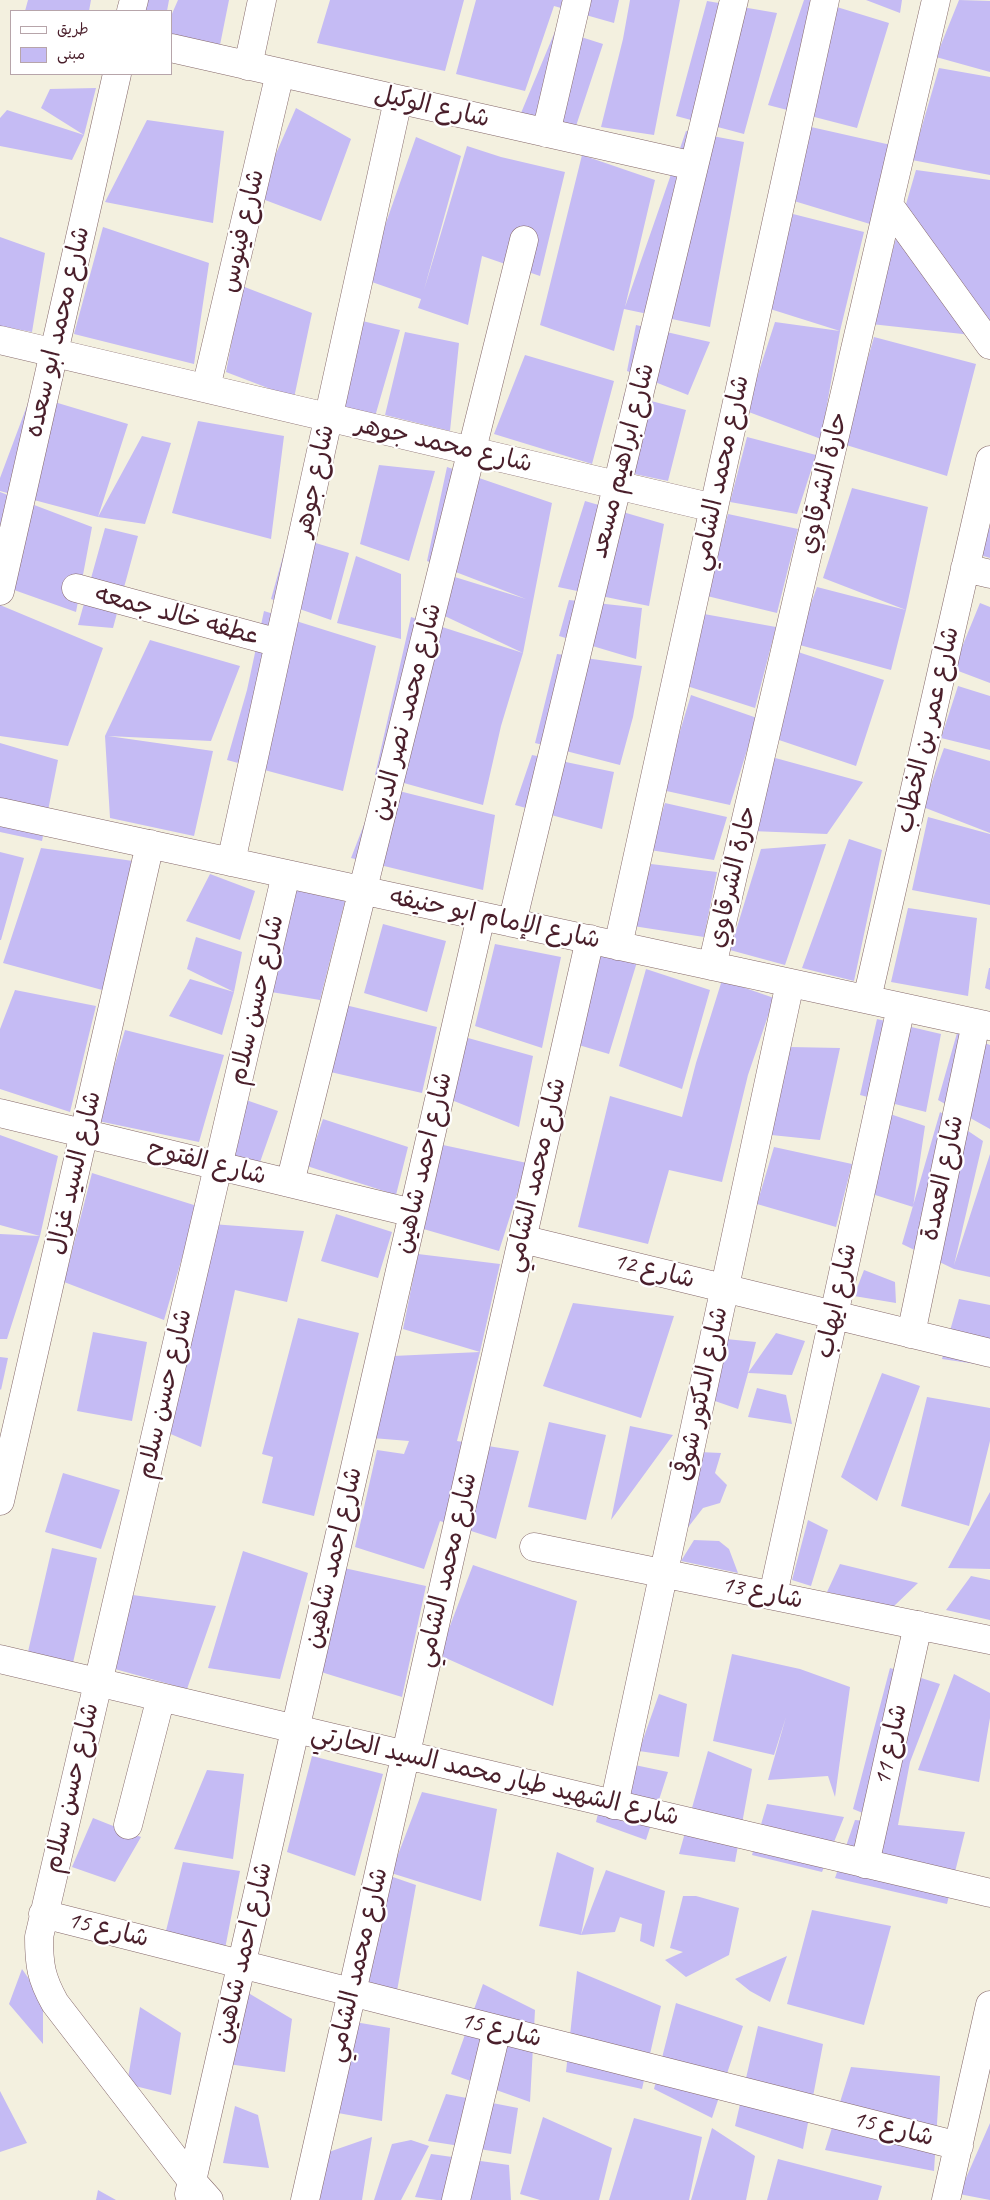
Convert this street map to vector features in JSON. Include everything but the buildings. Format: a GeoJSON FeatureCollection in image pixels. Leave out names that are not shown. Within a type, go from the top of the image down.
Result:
{"type":"FeatureCollection","features":[{"type":"Feature","properties":{"kind":"street"},"geometry":{"type":"LineString","coordinates":[[248,66],[262,0]]}},
{"type":"Feature","properties":{"kind":"street"},"geometry":{"type":"LineString","coordinates":[[546,133],[577,0]]}},
{"type":"Feature","properties":{"kind":"street","name":"شارع ابراهيم مسعد"},"geometry":{"type":"LineString","coordinates":[[512,923],[734,0]]}},
{"type":"Feature","properties":{"kind":"street","name":"شارع محمد الشامي"},"geometry":{"type":"LineString","coordinates":[[618,946],[825,0]]}},
{"type":"Feature","properties":{"kind":"street","name":"حارة الشرقاوي"},"geometry":{"type":"LineString","coordinates":[[712,966],[936,0]]}},
{"type":"Feature","properties":{"kind":"street","name":"شارع الوكيل"},"geometry":{"type":"LineString","coordinates":[[172,48],[694,166]]}},
{"type":"Feature","properties":{"kind":"street","name":"شارع فينوس"},"geometry":{"type":"LineString","coordinates":[[206,388],[280,73]]}},
{"type":"Feature","properties":{"kind":"street","name":"شارع محمد ابو سعده"},"geometry":{"type":"LineString","coordinates":[[0,591],[117,75]]}},
{"type":"Feature","properties":{"kind":"street","name":"شارع جوهر"},"geometry":{"type":"LineString","coordinates":[[231,862],[398,100]]}},
{"type":"Feature","properties":{"kind":"street"},"geometry":{"type":"LineString","coordinates":[[889,205],[990,345]]}},
{"type":"Feature","properties":{"kind":"street","name":"شارع محمد نصر الدين"},"geometry":{"type":"LineString","coordinates":[[290,1183],[524,240]]}},
{"type":"Feature","properties":{"kind":"street","name":"شارع محمد جوهر"},"geometry":{"type":"LineString","coordinates":[[0,340],[714,508]]}},
{"type":"Feature","properties":{"kind":"street","name":"شارع عمر بن الخطاب"},"geometry":{"type":"LineString","coordinates":[[867,999],[978,571],[990,460]]}},
{"type":"Feature","properties":{"kind":"street","name":"عطفه خالد جمعه"},"geometry":{"type":"LineString","coordinates":[[76,588],[279,643]]}},
{"type":"Feature","properties":{"kind":"street","name":"شارع الإمام ابو حنيفه"},"geometry":{"type":"LineString","coordinates":[[0,812],[983,1024]]}},
{"type":"Feature","properties":{"kind":"street","name":"شارع السيد غزال"},"geometry":{"type":"LineString","coordinates":[[0,1501],[150,844]]}},
{"type":"Feature","properties":{"kind":"street","name":"شارع حسن سلام"},"geometry":{"type":"LineString","coordinates":[[196,2194],[55,2003],[44,1983],[39,1960],[39,1937],[286,874]]}},
{"type":"Feature","properties":{"kind":"street","name":"شارع احمد شاهين"},"geometry":{"type":"LineString","coordinates":[[196,2194],[241,1964],[481,916]]}},
{"type":"Feature","properties":{"kind":"street","name":"شارع محمد الشامي"},"geometry":{"type":"LineString","coordinates":[[305,2200],[590,939]]}},
{"type":"Feature","properties":{"kind":"street","name":"شارع الدكتور شوقى"},"geometry":{"type":"LineString","coordinates":[[614,1804],[790,983]]}},
{"type":"Feature","properties":{"kind":"street","name":"شارع ايهاب"},"geometry":{"type":"LineString","coordinates":[[773,1595],[901,1007]]}},
{"type":"Feature","properties":{"kind":"street","name":"شارع العمدة"},"geometry":{"type":"LineString","coordinates":[[911,1334],[983,1024]]}},
{"type":"Feature","properties":{"kind":"street","name":"شارع الفتوح"},"geometry":{"type":"LineString","coordinates":[[0,1113],[413,1213]]}},
{"type":"Feature","properties":{"kind":"street","name":"شارع 12"},"geometry":{"type":"LineString","coordinates":[[522,1239],[990,1353]]}},
{"type":"Feature","properties":{"kind":"street","name":"شارع 13"},"geometry":{"type":"LineString","coordinates":[[534,1547],[990,1640]]}},
{"type":"Feature","properties":{"kind":"street","name":"شارع 11"},"geometry":{"type":"LineString","coordinates":[[865,1864],[918,1625]]}},
{"type":"Feature","properties":{"kind":"street","name":"شارع الشهيد طيار محمد السيد الحارتي"},"geometry":{"type":"LineString","coordinates":[[0,1658],[990,1894]]}},
{"type":"Feature","properties":{"kind":"street"},"geometry":{"type":"LineString","coordinates":[[128,1825],[161,1697]]}},
{"type":"Feature","properties":{"kind":"street","name":"شارع 15"},"geometry":{"type":"LineString","coordinates":[[43,1914],[958,2146]]}},
{"type":"Feature","properties":{"kind":"street"},"geometry":{"type":"LineString","coordinates":[[946,2200],[990,2004]]}},
{"type":"Feature","properties":{"kind":"street"},"geometry":{"type":"LineString","coordinates":[[456,2200],[497,2029]]}}]}
